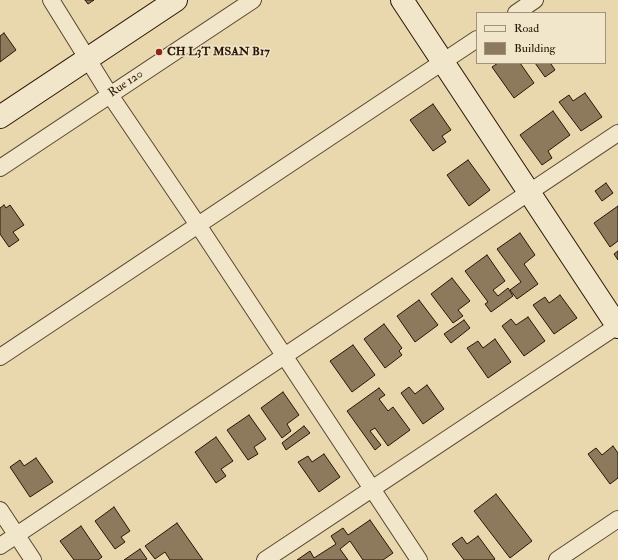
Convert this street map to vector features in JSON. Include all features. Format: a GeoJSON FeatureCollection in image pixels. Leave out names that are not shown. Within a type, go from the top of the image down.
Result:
{"type":"FeatureCollection","features":[{"type":"Feature","properties":{"kind":"street"},"geometry":{"type":"LineString","coordinates":[[51,0],[110,95],[198,225],[419,560]]}},
{"type":"Feature","properties":{"kind":"street"},"geometry":{"type":"LineString","coordinates":[[0,117],[176,0]]}},
{"type":"Feature","properties":{"kind":"street","name":"Rue 120"},"geometry":{"type":"LineString","coordinates":[[0,168],[253,0]]}},
{"type":"Feature","properties":{"kind":"street"},"geometry":{"type":"LineString","coordinates":[[265,560],[618,326],[402,0]]}},
{"type":"Feature","properties":{"kind":"street"},"geometry":{"type":"LineString","coordinates":[[517,12],[535,0]]}},
{"type":"Feature","properties":{"kind":"street"},"geometry":{"type":"LineString","coordinates":[[0,357],[476,40]]}},
{"type":"Feature","properties":{"kind":"street"},"geometry":{"type":"LineString","coordinates":[[0,546],[618,133]]}},
{"type":"Feature","properties":{"kind":"street"},"geometry":{"type":"LineString","coordinates":[[0,510],[34,560]]}},
{"type":"Feature","properties":{"kind":"street"},"geometry":{"type":"LineString","coordinates":[[567,557],[618,519]]}},
{"type":"Feature","properties":{"kind":"building"},"geometry":{"type":"Polygon","coordinates":[[[85,0],[94,0],[88,4],[85,0]]]}},
{"type":"Feature","properties":{"kind":"building"},"geometry":{"type":"Polygon","coordinates":[[[4,33],[16,50],[0,62],[0,36],[4,33]]]}},
{"type":"Feature","properties":{"kind":"building"},"geometry":{"type":"Polygon","coordinates":[[[496,64],[521,64],[534,83],[514,98],[492,67],[496,64]]]}},
{"type":"Feature","properties":{"kind":"building"},"geometry":{"type":"Polygon","coordinates":[[[536,64],[551,64],[555,70],[545,77],[536,64]]]}},
{"type":"Feature","properties":{"kind":"building"},"geometry":{"type":"Polygon","coordinates":[[[585,93],[602,117],[581,131],[559,102],[569,95],[573,101],[585,93]]]}},
{"type":"Feature","properties":{"kind":"building"},"geometry":{"type":"Polygon","coordinates":[[[433,104],[451,130],[442,136],[446,142],[433,151],[410,120],[433,104]]]}},
{"type":"Feature","properties":{"kind":"building"},"geometry":{"type":"Polygon","coordinates":[[[553,111],[570,135],[548,151],[552,158],[542,165],[520,135],[553,111]]]}},
{"type":"Feature","properties":{"kind":"building"},"geometry":{"type":"Polygon","coordinates":[[[468,160],[490,190],[469,206],[447,175],[468,160]]]}},
{"type":"Feature","properties":{"kind":"building"},"geometry":{"type":"Polygon","coordinates":[[[606,183],[613,193],[602,201],[595,191],[606,183]]]}},
{"type":"Feature","properties":{"kind":"building"},"geometry":{"type":"Polygon","coordinates":[[[4,205],[6,208],[10,205],[24,225],[13,232],[19,240],[9,247],[0,234],[0,208],[4,205]]]}},
{"type":"Feature","properties":{"kind":"building"},"geometry":{"type":"Polygon","coordinates":[[[618,206],[618,241],[610,247],[594,223],[618,206]]]}},
{"type":"Feature","properties":{"kind":"building"},"geometry":{"type":"Polygon","coordinates":[[[520,233],[535,255],[524,264],[538,284],[517,299],[510,290],[521,282],[497,249],[520,233]]]}},
{"type":"Feature","properties":{"kind":"building"},"geometry":{"type":"Polygon","coordinates":[[[618,251],[618,260],[614,254],[618,251]]]}},
{"type":"Feature","properties":{"kind":"building"},"geometry":{"type":"Polygon","coordinates":[[[487,255],[505,281],[493,290],[498,296],[508,288],[513,296],[491,312],[485,304],[488,302],[465,271],[487,255]]]}},
{"type":"Feature","properties":{"kind":"building"},"geometry":{"type":"Polygon","coordinates":[[[452,278],[470,301],[458,310],[463,316],[453,323],[431,294],[452,278]]]}},
{"type":"Feature","properties":{"kind":"building"},"geometry":{"type":"Polygon","coordinates":[[[560,295],[577,318],[554,334],[533,305],[545,297],[549,303],[560,295]]]}},
{"type":"Feature","properties":{"kind":"building"},"geometry":{"type":"Polygon","coordinates":[[[419,300],[438,325],[415,342],[397,316],[419,300]]]}},
{"type":"Feature","properties":{"kind":"building"},"geometry":{"type":"Polygon","coordinates":[[[528,317],[545,341],[524,356],[502,326],[511,319],[516,325],[528,317]]]}},
{"type":"Feature","properties":{"kind":"building"},"geometry":{"type":"Polygon","coordinates":[[[464,320],[470,328],[451,343],[444,334],[464,320]]]}},
{"type":"Feature","properties":{"kind":"building"},"geometry":{"type":"Polygon","coordinates":[[[384,324],[402,348],[399,351],[402,355],[385,368],[364,339],[384,324]]]}},
{"type":"Feature","properties":{"kind":"building"},"geometry":{"type":"Polygon","coordinates":[[[495,339],[511,362],[488,378],[467,348],[478,341],[483,348],[495,339]]]}},
{"type":"Feature","properties":{"kind":"building"},"geometry":{"type":"Polygon","coordinates":[[[353,345],[375,375],[352,392],[330,361],[353,345]]]}},
{"type":"Feature","properties":{"kind":"building"},"geometry":{"type":"Polygon","coordinates":[[[427,385],[444,409],[423,424],[401,393],[409,387],[415,394],[427,385]]]}},
{"type":"Feature","properties":{"kind":"building"},"geometry":{"type":"Polygon","coordinates":[[[379,388],[385,395],[379,399],[388,411],[393,407],[410,430],[388,446],[375,428],[370,431],[381,445],[375,450],[347,411],[379,388]]]}},
{"type":"Feature","properties":{"kind":"building"},"geometry":{"type":"Polygon","coordinates":[[[283,392],[299,415],[287,424],[291,431],[282,438],[261,408],[283,392]]]}},
{"type":"Feature","properties":{"kind":"building"},"geometry":{"type":"Polygon","coordinates":[[[249,415],[266,439],[254,447],[258,454],[248,460],[227,430],[249,415]]]}},
{"type":"Feature","properties":{"kind":"building"},"geometry":{"type":"Polygon","coordinates":[[[304,426],[310,433],[286,450],[282,443],[304,426]]]}},
{"type":"Feature","properties":{"kind":"building"},"geometry":{"type":"Polygon","coordinates":[[[216,437],[233,461],[221,469],[226,476],[216,483],[195,452],[216,437]]]}},
{"type":"Feature","properties":{"kind":"building"},"geometry":{"type":"Polygon","coordinates":[[[613,446],[618,453],[618,478],[610,484],[588,454],[596,448],[602,455],[613,446]]]}},
{"type":"Feature","properties":{"kind":"building"},"geometry":{"type":"Polygon","coordinates":[[[324,454],[340,477],[319,492],[298,462],[308,456],[312,462],[324,454]]]}},
{"type":"Feature","properties":{"kind":"building"},"geometry":{"type":"Polygon","coordinates":[[[36,458],[53,482],[30,497],[10,467],[20,460],[24,466],[36,458]]]}},
{"type":"Feature","properties":{"kind":"building"},"geometry":{"type":"Polygon","coordinates":[[[496,494],[532,541],[510,558],[474,511],[496,494]]]}},
{"type":"Feature","properties":{"kind":"building"},"geometry":{"type":"Polygon","coordinates":[[[114,507],[130,531],[121,537],[125,542],[115,549],[95,521],[114,507]]]}},
{"type":"Feature","properties":{"kind":"building"},"geometry":{"type":"Polygon","coordinates":[[[370,520],[393,553],[383,560],[363,560],[350,541],[340,549],[348,560],[297,560],[310,551],[314,558],[336,544],[331,536],[343,528],[348,535],[370,520]]]}},
{"type":"Feature","properties":{"kind":"building"},"geometry":{"type":"Polygon","coordinates":[[[177,523],[203,560],[170,560],[165,552],[155,559],[145,546],[177,523]]]}},
{"type":"Feature","properties":{"kind":"building"},"geometry":{"type":"Polygon","coordinates":[[[81,526],[102,557],[98,560],[74,560],[60,541],[81,526]]]}},
{"type":"Feature","properties":{"kind":"building"},"geometry":{"type":"Polygon","coordinates":[[[478,536],[495,559],[494,560],[464,560],[452,544],[462,537],[467,544],[478,536]]]}},
{"type":"Feature","properties":{"kind":"building"},"geometry":{"type":"Polygon","coordinates":[[[140,549],[147,559],[124,560],[140,549]]]}},
{"type":"Feature","properties":{"kind":"place","name":"CH L3T MSAN B17"},"geometry":{"type":"Point","coordinates":[159,52]}}]}
